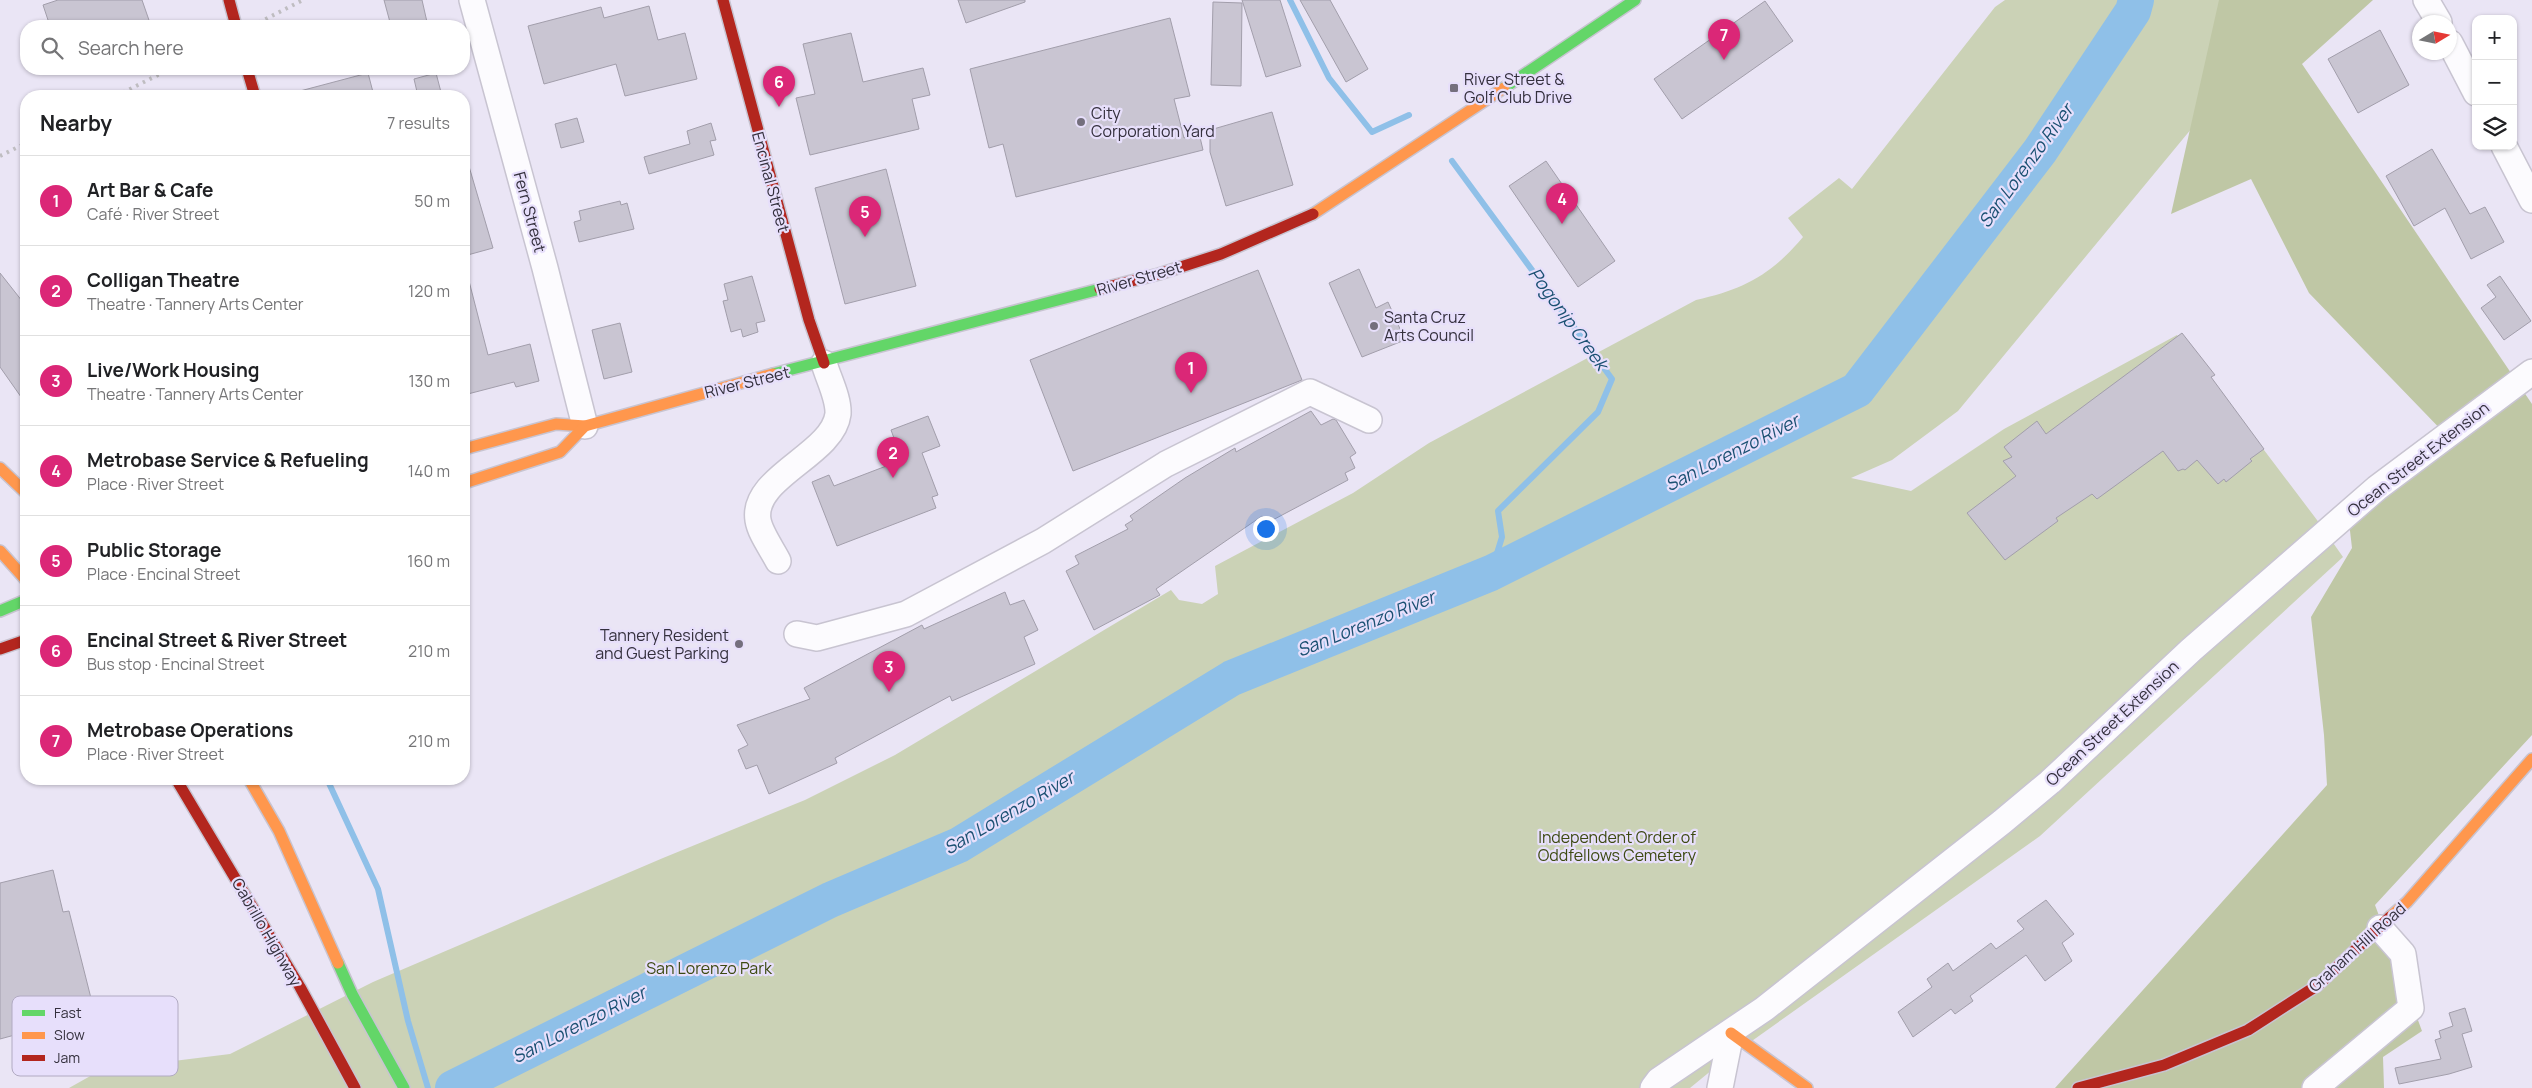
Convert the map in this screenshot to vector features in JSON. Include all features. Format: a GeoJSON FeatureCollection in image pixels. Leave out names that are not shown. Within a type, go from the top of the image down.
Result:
{"type":"FeatureCollection","features":[{"type":"Feature","properties":{"kind":"main road"},"geometry":{"type":"LineString","coordinates":[[230,0],[235,20]]}},
{"type":"Feature","properties":{"kind":"main road","name":"Encinal Street"},"geometry":{"type":"LineString","coordinates":[[723,0],[809,320],[824,362]]}},
{"type":"Feature","properties":{"kind":"main road","name":"River Street"},"geometry":{"type":"LineString","coordinates":[[470,447],[556,424],[585,426],[724,387],[1159,274],[1221,254],[1317,212],[1635,0]]}},
{"type":"Feature","properties":{"kind":"main road"},"geometry":{"type":"LineString","coordinates":[[249,75],[253,90]]}},
{"type":"Feature","properties":{"kind":"main road"},"geometry":{"type":"LineString","coordinates":[[470,481],[560,452],[585,426]]}},
{"type":"Feature","properties":{"kind":"main road"},"geometry":{"type":"LineString","coordinates":[[0,468],[20,487]]}},
{"type":"Feature","properties":{"kind":"main road"},"geometry":{"type":"LineString","coordinates":[[0,550],[20,573]]}},
{"type":"Feature","properties":{"kind":"main road"},"geometry":{"type":"LineString","coordinates":[[0,611],[20,603]]}},
{"type":"Feature","properties":{"kind":"main road"},"geometry":{"type":"LineString","coordinates":[[0,649],[20,642]]}},
{"type":"Feature","properties":{"kind":"main road","name":"Graham Hill Road"},"geometry":{"type":"LineString","coordinates":[[2078,1088],[2164,1065],[2248,1030],[2318,985],[2407,902],[2532,759]]}},
{"type":"Feature","properties":{"kind":"main road","name":"Cabrillo Highway"},"geometry":{"type":"LineString","coordinates":[[180,785],[316,1016],[355,1088]]}},
{"type":"Feature","properties":{"kind":"main road"},"geometry":{"type":"LineString","coordinates":[[252,785],[279,831],[352,994],[404,1088]]}},
{"type":"Feature","properties":{"kind":"main road"},"geometry":{"type":"LineString","coordinates":[[1731,1033],[1807,1088]]}},
{"type":"Feature","properties":{"kind":"street","name":"Fern Street"},"geometry":{"type":"LineString","coordinates":[[472,0],[546,268],[585,426]]}},
{"type":"Feature","properties":{"kind":"street"},"geometry":{"type":"LineString","coordinates":[[2426,0],[2434,15]]}},
{"type":"Feature","properties":{"kind":"street"},"geometry":{"type":"LineString","coordinates":[[2457,56],[2472,85]]}},
{"type":"Feature","properties":{"kind":"street"},"geometry":{"type":"LineString","coordinates":[[2506,150],[2532,200]]}},
{"type":"Feature","properties":{"kind":"street"},"geometry":{"type":"LineString","coordinates":[[778,561],[758,521],[759,504],[764,494],[811,450],[834,425],[838,408],[824,362]]}},
{"type":"Feature","properties":{"kind":"street","name":"Ocean Street Extension"},"geometry":{"type":"LineString","coordinates":[[1653,1088],[1659,1080],[1731,1033],[2027,802],[2191,650],[2365,498],[2532,372]]}},
{"type":"Feature","properties":{"kind":"street"},"geometry":{"type":"LineString","coordinates":[[797,634],[817,638],[906,614],[1043,542],[1166,464],[1310,392],[1369,420]]}},
{"type":"Feature","properties":{"kind":"street"},"geometry":{"type":"LineString","coordinates":[[2315,1088],[2411,1008],[2403,954],[2380,928]]}},
{"type":"Feature","properties":{"kind":"street"},"geometry":{"type":"LineString","coordinates":[[1720,1088],[1731,1033]]}},
{"type":"Feature","properties":{"kind":"green space"},"geometry":{"type":"Polygon","coordinates":[[[2005,0],[2264,0],[2211,105],[1958,411],[1892,460],[1851,478],[1911,491],[2004,429],[2177,335],[2343,557],[2040,836],[1718,1065],[1690,1088],[69,1088],[90,1076],[178,1076],[178,1060],[230,1054],[373,982],[663,858],[805,800],[895,755],[1171,590],[1179,600],[1202,604],[1218,594],[1215,566],[1353,493],[1429,443],[1696,300],[1743,285],[1768,271],[1803,237],[1788,218],[1839,178],[1852,189],[1995,7],[2005,0]]]}},
{"type":"Feature","properties":{"kind":"green space"},"geometry":{"type":"Polygon","coordinates":[[[2219,0],[2373,0],[2302,64],[2532,404],[2532,735],[2375,905],[2422,1031],[2383,1057],[2384,1088],[2055,1088],[2327,785],[2324,735],[2311,617],[2352,548],[2349,522],[2450,439],[2309,293],[2251,179],[2171,214],[2219,0]]]}},
{"type":"Feature","properties":{"kind":"building"},"geometry":{"type":"Polygon","coordinates":[[[58,0],[142,0],[149,20],[48,20],[43,5],[58,0]]]}},
{"type":"Feature","properties":{"kind":"building"},"geometry":{"type":"Polygon","coordinates":[[[384,0],[422,0],[427,20],[389,20],[384,0]]]}},
{"type":"Feature","properties":{"kind":"building"},"geometry":{"type":"Polygon","coordinates":[[[958,0],[1025,0],[1025,2],[966,23],[958,0]]]}},
{"type":"Feature","properties":{"kind":"building"},"geometry":{"type":"Polygon","coordinates":[[[1242,0],[1280,0],[1301,66],[1266,77],[1242,0]]]}},
{"type":"Feature","properties":{"kind":"building"},"geometry":{"type":"Polygon","coordinates":[[[1300,0],[1330,0],[1368,69],[1346,82],[1300,0]]]}},
{"type":"Feature","properties":{"kind":"building"},"geometry":{"type":"Polygon","coordinates":[[[1765,1],[1793,41],[1682,119],[1654,79],[1765,1]]]}},
{"type":"Feature","properties":{"kind":"building"},"geometry":{"type":"Polygon","coordinates":[[[1213,2],[1242,3],[1241,86],[1211,85],[1213,2]]]}},
{"type":"Feature","properties":{"kind":"building"},"geometry":{"type":"Polygon","coordinates":[[[649,6],[658,40],[685,33],[697,79],[625,96],[616,64],[544,84],[528,26],[601,7],[604,18],[649,6]]]}},
{"type":"Feature","properties":{"kind":"building","name":"City Corporation Yard"},"geometry":{"type":"Polygon","coordinates":[[[1170,18],[1190,96],[1174,99],[1184,138],[1199,133],[1203,150],[1016,197],[1003,144],[989,148],[970,69],[1170,18]]]}},
{"type":"Feature","properties":{"kind":"building"},"geometry":{"type":"Polygon","coordinates":[[[2380,30],[2409,85],[2358,113],[2328,59],[2380,30]]]}},
{"type":"Feature","properties":{"kind":"building"},"geometry":{"type":"Polygon","coordinates":[[[851,33],[863,82],[923,68],[930,95],[912,99],[919,129],[810,155],[796,98],[815,94],[803,44],[851,33]]]}},
{"type":"Feature","properties":{"kind":"building"},"geometry":{"type":"Polygon","coordinates":[[[360,75],[369,75],[372,90],[304,90],[360,75]]]}},
{"type":"Feature","properties":{"kind":"building"},"geometry":{"type":"Polygon","coordinates":[[[437,75],[440,90],[417,90],[414,79],[437,75]]]}},
{"type":"Feature","properties":{"kind":"building"},"geometry":{"type":"Polygon","coordinates":[[[1272,112],[1293,185],[1226,206],[1210,152],[1210,130],[1272,112]]]}},
{"type":"Feature","properties":{"kind":"building"},"geometry":{"type":"Polygon","coordinates":[[[577,118],[584,142],[561,148],[555,124],[577,118]]]}},
{"type":"Feature","properties":{"kind":"building"},"geometry":{"type":"Polygon","coordinates":[[[711,123],[716,140],[710,141],[714,155],[649,174],[644,157],[690,144],[687,131],[711,123]]]}},
{"type":"Feature","properties":{"kind":"building"},"geometry":{"type":"Polygon","coordinates":[[[2432,149],[2470,214],[2485,207],[2504,242],[2471,259],[2445,208],[2414,226],[2386,176],[2432,149]]]}},
{"type":"Feature","properties":{"kind":"building"},"geometry":{"type":"Polygon","coordinates":[[[1546,161],[1615,261],[1578,287],[1509,186],[1546,161]]]}},
{"type":"Feature","properties":{"kind":"building"},"geometry":{"type":"Polygon","coordinates":[[[886,169],[916,286],[845,304],[815,188],[886,169]]]}},
{"type":"Feature","properties":{"kind":"building"},"geometry":{"type":"Polygon","coordinates":[[[470,170],[493,248],[470,254],[470,170]]]}},
{"type":"Feature","properties":{"kind":"building"},"geometry":{"type":"Polygon","coordinates":[[[620,201],[621,205],[627,203],[634,229],[579,242],[574,222],[581,220],[579,211],[620,201]]]}},
{"type":"Feature","properties":{"kind":"building","name":"Santa Cruz Arts Council"},"geometry":{"type":"Polygon","coordinates":[[[1359,269],[1376,308],[1388,302],[1405,340],[1362,357],[1329,283],[1359,269]]]}},
{"type":"Feature","properties":{"kind":"building"},"geometry":{"type":"Polygon","coordinates":[[[1258,270],[1302,380],[1073,471],[1030,360],[1258,270]]]}},
{"type":"Feature","properties":{"kind":"building"},"geometry":{"type":"Polygon","coordinates":[[[0,273],[20,298],[20,395],[0,367],[0,273]]]}},
{"type":"Feature","properties":{"kind":"building"},"geometry":{"type":"Polygon","coordinates":[[[752,276],[765,321],[756,323],[758,332],[743,337],[741,329],[731,332],[723,301],[728,300],[724,284],[752,276]]]}},
{"type":"Feature","properties":{"kind":"building"},"geometry":{"type":"Polygon","coordinates":[[[2500,276],[2531,321],[2504,340],[2481,308],[2496,297],[2487,285],[2500,276]]]}},
{"type":"Feature","properties":{"kind":"building"},"geometry":{"type":"Polygon","coordinates":[[[470,285],[488,355],[530,344],[539,381],[516,387],[514,382],[470,393],[470,285]]]}},
{"type":"Feature","properties":{"kind":"building"},"geometry":{"type":"Polygon","coordinates":[[[620,323],[632,372],[604,379],[592,330],[620,323]]]}},
{"type":"Feature","properties":{"kind":"building"},"geometry":{"type":"Polygon","coordinates":[[[2182,333],[2215,375],[2211,377],[2264,449],[2250,459],[2252,461],[2226,482],[2224,479],[2218,484],[2197,460],[2185,470],[2178,471],[2163,451],[2097,499],[2092,494],[2056,518],[2058,521],[2005,560],[1967,513],[2016,476],[2003,461],[2012,457],[2004,447],[2037,421],[2046,434],[2182,333]]]}},
{"type":"Feature","properties":{"kind":"building"},"geometry":{"type":"Polygon","coordinates":[[[1311,411],[1321,425],[1333,419],[1336,420],[1356,453],[1350,457],[1355,468],[1345,473],[1348,480],[1269,522],[1262,516],[1156,589],[1160,595],[1094,630],[1066,571],[1079,564],[1075,556],[1128,529],[1125,525],[1133,520],[1130,516],[1185,478],[1235,448],[1236,452],[1311,411]]]}},
{"type":"Feature","properties":{"kind":"building"},"geometry":{"type":"Polygon","coordinates":[[[928,416],[940,446],[922,453],[938,495],[932,497],[936,508],[837,546],[812,482],[829,475],[834,486],[902,460],[891,430],[928,416]]]}},
{"type":"Feature","properties":{"kind":"building"},"geometry":{"type":"Polygon","coordinates":[[[1005,592],[1010,605],[1024,600],[1038,630],[1024,637],[1035,664],[952,701],[950,696],[835,758],[837,763],[769,794],[757,765],[746,769],[738,750],[748,745],[737,725],[810,699],[804,688],[922,625],[924,629],[1005,592]]]}},
{"type":"Feature","properties":{"kind":"building"},"geometry":{"type":"Polygon","coordinates":[[[53,870],[63,912],[69,911],[90,996],[12,996],[12,1036],[0,1039],[0,883],[53,870]]]}},
{"type":"Feature","properties":{"kind":"building"},"geometry":{"type":"Polygon","coordinates":[[[2046,900],[2074,934],[2062,943],[2072,961],[2045,981],[2026,955],[1970,996],[1973,1001],[1955,1014],[1951,1009],[1913,1037],[1898,1012],[1932,987],[1927,979],[1948,963],[1953,971],[1991,943],[1996,949],[2024,929],[2017,921],[2046,900]]]}},
{"type":"Feature","properties":{"kind":"building"},"geometry":{"type":"Polygon","coordinates":[[[2465,1008],[2472,1031],[2462,1034],[2472,1067],[2449,1074],[2399,1084],[2395,1068],[2441,1059],[2435,1040],[2441,1038],[2439,1031],[2453,1026],[2449,1013],[2465,1008]]]}},
{"type":"Feature","properties":{"kind":"waterway","name":"Pogonip Creek"},"geometry":{"type":"LineString","coordinates":[[1290,0],[1329,78],[1372,132],[1409,115]]}},
{"type":"Feature","properties":{"kind":"waterway","name":"San Lorenzo River"},"geometry":{"type":"LineString","coordinates":[[453,1088],[830,900],[959,845],[1232,678],[1491,573],[1857,390],[2040,151],[2133,11],[2136,0]]}},
{"type":"Feature","properties":{"kind":"waterway","name":"Pogonip Creek"},"geometry":{"type":"LineString","coordinates":[[1452,161],[1612,379],[1598,412],[1498,511],[1502,537],[1491,573]]}},
{"type":"Feature","properties":{"kind":"waterway"},"geometry":{"type":"LineString","coordinates":[[330,785],[378,889],[408,1021],[428,1088]]}},
{"type":"Feature","properties":{"kind":"railway"},"geometry":{"type":"LineString","coordinates":[[264,20],[303,0]]}},
{"type":"Feature","properties":{"kind":"railway"},"geometry":{"type":"LineString","coordinates":[[128,90],[158,75]]}},
{"type":"Feature","properties":{"kind":"railway"},"geometry":{"type":"LineString","coordinates":[[0,156],[20,146]]}},
{"type":"Feature","properties":{"kind":"traffic: fast"},"geometry":{"type":"LineString","coordinates":[[1504,88],[1635,0]]}},
{"type":"Feature","properties":{"kind":"traffic: fast"},"geometry":{"type":"LineString","coordinates":[[773,374],[1100,289]]}},
{"type":"Feature","properties":{"kind":"traffic: fast"},"geometry":{"type":"LineString","coordinates":[[0,611],[20,603]]}},
{"type":"Feature","properties":{"kind":"traffic: fast"},"geometry":{"type":"LineString","coordinates":[[338,963],[352,994],[404,1088]]}},
{"type":"Feature","properties":{"kind":"traffic: slow"},"geometry":{"type":"LineString","coordinates":[[1313,214],[1504,88]]}},
{"type":"Feature","properties":{"kind":"traffic: slow"},"geometry":{"type":"LineString","coordinates":[[470,447],[556,424],[585,426],[773,374]]}},
{"type":"Feature","properties":{"kind":"traffic: slow"},"geometry":{"type":"LineString","coordinates":[[470,481],[560,452],[585,426]]}},
{"type":"Feature","properties":{"kind":"traffic: slow"},"geometry":{"type":"LineString","coordinates":[[0,468],[20,487]]}},
{"type":"Feature","properties":{"kind":"traffic: slow"},"geometry":{"type":"LineString","coordinates":[[0,551],[20,573]]}},
{"type":"Feature","properties":{"kind":"traffic: slow"},"geometry":{"type":"LineString","coordinates":[[2390,917],[2407,902],[2532,759]]}},
{"type":"Feature","properties":{"kind":"traffic: slow"},"geometry":{"type":"LineString","coordinates":[[252,785],[279,831],[338,963]]}},
{"type":"Feature","properties":{"kind":"traffic: slow"},"geometry":{"type":"LineString","coordinates":[[1731,1033],[1807,1088]]}},
{"type":"Feature","properties":{"kind":"traffic: jam"},"geometry":{"type":"LineString","coordinates":[[229,0],[234,20]]}},
{"type":"Feature","properties":{"kind":"traffic: jam"},"geometry":{"type":"LineString","coordinates":[[723,0],[809,320],[824,363]]}},
{"type":"Feature","properties":{"kind":"traffic: jam"},"geometry":{"type":"LineString","coordinates":[[249,75],[253,90]]}},
{"type":"Feature","properties":{"kind":"traffic: jam"},"geometry":{"type":"LineString","coordinates":[[1100,289],[1159,274],[1221,254],[1313,214]]}},
{"type":"Feature","properties":{"kind":"traffic: jam"},"geometry":{"type":"LineString","coordinates":[[0,649],[20,642]]}},
{"type":"Feature","properties":{"kind":"traffic: jam"},"geometry":{"type":"LineString","coordinates":[[180,785],[300,987],[355,1088]]}},
{"type":"Feature","properties":{"kind":"traffic: jam"},"geometry":{"type":"LineString","coordinates":[[2078,1088],[2164,1065],[2248,1030],[2318,985],[2390,917]]}},
{"type":"Feature","properties":{"kind":"place","name":"Metrobase Operations"},"geometry":{"type":"Point","coordinates":[1724,60]}},
{"type":"Feature","properties":{"kind":"place","name":"River Street & Golf Club Drive"},"geometry":{"type":"Point","coordinates":[1454,88]}},
{"type":"Feature","properties":{"kind":"place","name":"Encinal Street & River Street"},"geometry":{"type":"Point","coordinates":[779,107]}},
{"type":"Feature","properties":{"kind":"place","name":"City Corporation Yard"},"geometry":{"type":"Point","coordinates":[1081,122]}},
{"type":"Feature","properties":{"kind":"place","name":"Metrobase Service & Refueling"},"geometry":{"type":"Point","coordinates":[1562,224]}},
{"type":"Feature","properties":{"kind":"place","name":"Public Storage"},"geometry":{"type":"Point","coordinates":[865,237]}},
{"type":"Feature","properties":{"kind":"place","name":"Santa Cruz Arts Council"},"geometry":{"type":"Point","coordinates":[1374,326]}},
{"type":"Feature","properties":{"kind":"place","name":"Art Bar & Cafe"},"geometry":{"type":"Point","coordinates":[1191,393]}},
{"type":"Feature","properties":{"kind":"place","name":"Colligan Theatre"},"geometry":{"type":"Point","coordinates":[893,478]}},
{"type":"Feature","properties":{"kind":"place","name":"Tannery Resident and Guest Parking"},"geometry":{"type":"Point","coordinates":[739,644]}},
{"type":"Feature","properties":{"kind":"place","name":"Live/Work Housing"},"geometry":{"type":"Point","coordinates":[889,692]}},
{"type":"Feature","properties":{"kind":"park label","name":"Independent Order of Oddfellows Cemetery"},"geometry":{"type":"Point","coordinates":[1617,846]}},
{"type":"Feature","properties":{"kind":"park label","name":"San Lorenzo Park"},"geometry":{"type":"Point","coordinates":[709,968]}}]}
